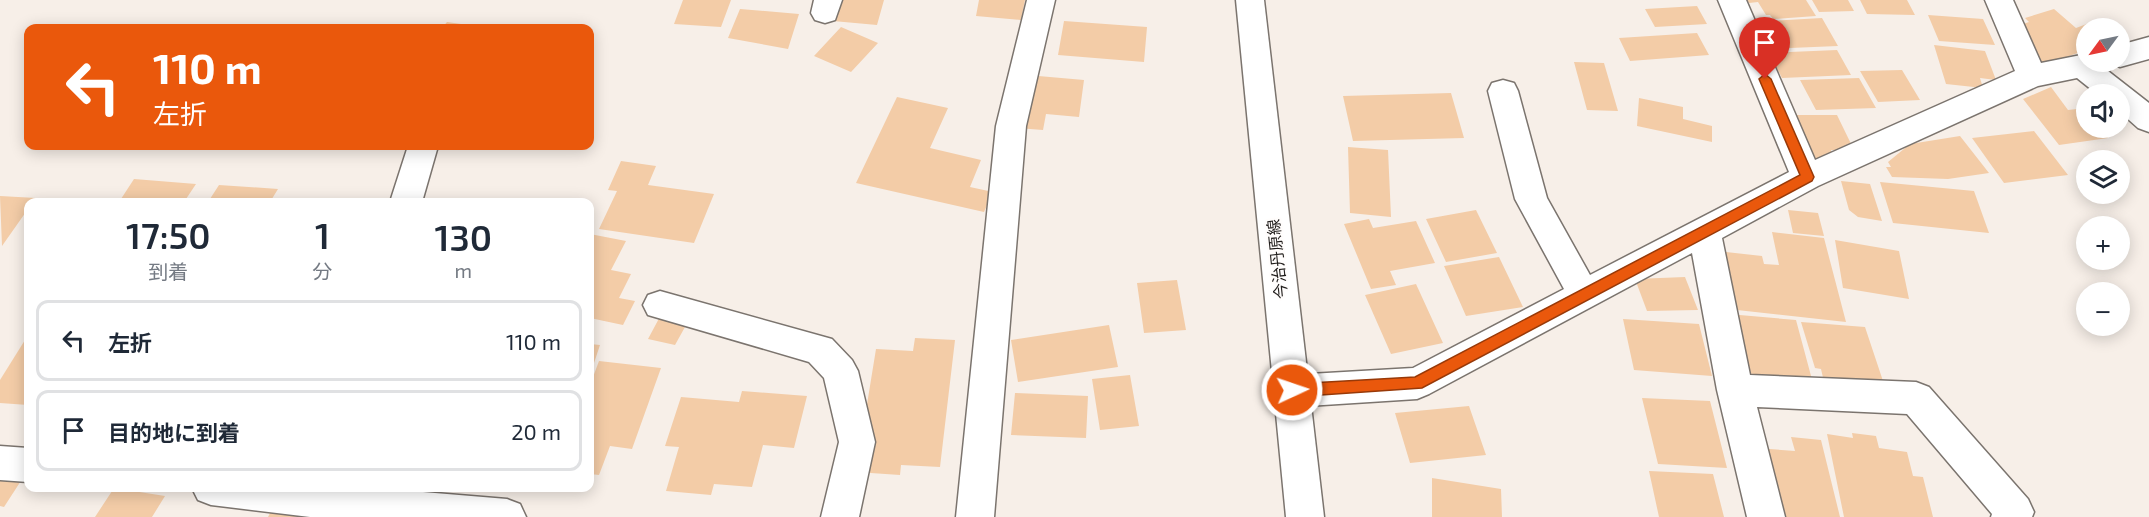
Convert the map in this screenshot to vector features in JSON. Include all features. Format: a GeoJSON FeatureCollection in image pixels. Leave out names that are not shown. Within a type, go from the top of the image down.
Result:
{"type":"FeatureCollection","features":[{"type":"Feature","properties":{"kind":"street"},"geometry":{"type":"LineString","coordinates":[[975,517],[1011,126],[1041,0]]}},
{"type":"Feature","properties":{"kind":"street","name":"今治丹原線"},"geometry":{"type":"LineString","coordinates":[[1250,0],[1305,517]]}},
{"type":"Feature","properties":{"kind":"street"},"geometry":{"type":"LineString","coordinates":[[1732,0],[1807,177]]}},
{"type":"Feature","properties":{"kind":"street"},"geometry":{"type":"LineString","coordinates":[[1999,0],[2032,76]]}},
{"type":"Feature","properties":{"kind":"street"},"geometry":{"type":"LineString","coordinates":[[2130,54],[2149,48]]}},
{"type":"Feature","properties":{"kind":"street"},"geometry":{"type":"LineString","coordinates":[[1292,390],[1417,383],[1807,177],[2032,76],[2076,67]]}},
{"type":"Feature","properties":{"kind":"street"},"geometry":{"type":"LineString","coordinates":[[2099,72],[2109,84]]}},
{"type":"Feature","properties":{"kind":"street"},"geometry":{"type":"LineString","coordinates":[[1503,91],[1531,199],[1584,295]]}},
{"type":"Feature","properties":{"kind":"street"},"geometry":{"type":"LineString","coordinates":[[2130,105],[2149,120]]}},
{"type":"Feature","properties":{"kind":"street"},"geometry":{"type":"LineString","coordinates":[[407,198],[422,150]]}},
{"type":"Feature","properties":{"kind":"street"},"geometry":{"type":"LineString","coordinates":[[1704,231],[1735,390],[1766,517]]}},
{"type":"Feature","properties":{"kind":"street"},"geometry":{"type":"LineString","coordinates":[[660,305],[820,350],[840,371],[857,442],[840,517]]}},
{"type":"Feature","properties":{"kind":"street"},"geometry":{"type":"LineString","coordinates":[[1735,390],[1916,398],[2015,512],[2010,517]]}},
{"type":"Feature","properties":{"kind":"street"},"geometry":{"type":"LineString","coordinates":[[0,462],[24,465]]}},
{"type":"Feature","properties":{"kind":"street"},"geometry":{"type":"LineString","coordinates":[[229,492],[260,499],[507,517]]}},
{"type":"Feature","properties":{"kind":"building"},"geometry":{"type":"Polygon","coordinates":[[[683,0],[731,0],[721,27],[674,24],[683,0]]]}},
{"type":"Feature","properties":{"kind":"building"},"geometry":{"type":"Polygon","coordinates":[[[840,0],[884,0],[877,25],[833,21],[840,0]]]}},
{"type":"Feature","properties":{"kind":"building"},"geometry":{"type":"Polygon","coordinates":[[[979,0],[1025,0],[1021,20],[976,16],[979,0]]]}},
{"type":"Feature","properties":{"kind":"building"},"geometry":{"type":"Polygon","coordinates":[[[1747,0],[1806,0],[1816,16],[1773,19],[1770,15],[1766,15],[1758,2],[1749,3],[1747,0]]]}},
{"type":"Feature","properties":{"kind":"building"},"geometry":{"type":"Polygon","coordinates":[[[1812,0],[1848,0],[1854,11],[1819,12],[1812,0]]]}},
{"type":"Feature","properties":{"kind":"building"},"geometry":{"type":"Polygon","coordinates":[[[1860,0],[1907,0],[1915,15],[1867,14],[1860,0]]]}},
{"type":"Feature","properties":{"kind":"building"},"geometry":{"type":"Polygon","coordinates":[[[1697,6],[1707,24],[1655,27],[1645,9],[1697,6]]]}},
{"type":"Feature","properties":{"kind":"building"},"geometry":{"type":"Polygon","coordinates":[[[740,9],[799,14],[788,49],[728,38],[740,9]]]}},
{"type":"Feature","properties":{"kind":"building"},"geometry":{"type":"Polygon","coordinates":[[[2054,9],[2076,28],[2076,54],[2044,65],[2016,40],[2020,25],[2029,22],[2025,18],[2054,9]]]}},
{"type":"Feature","properties":{"kind":"building"},"geometry":{"type":"Polygon","coordinates":[[[1928,15],[1983,19],[1995,45],[1939,41],[1928,15]]]}},
{"type":"Feature","properties":{"kind":"building"},"geometry":{"type":"Polygon","coordinates":[[[1822,18],[1838,46],[1768,49],[1753,22],[1822,18]]]}},
{"type":"Feature","properties":{"kind":"building"},"geometry":{"type":"Polygon","coordinates":[[[1064,21],[1147,27],[1144,62],[1058,55],[1064,21]]]}},
{"type":"Feature","properties":{"kind":"building"},"geometry":{"type":"Polygon","coordinates":[[[841,27],[878,43],[851,72],[814,56],[841,27]]]}},
{"type":"Feature","properties":{"kind":"building"},"geometry":{"type":"Polygon","coordinates":[[[1697,33],[1709,55],[1630,61],[1619,38],[1697,33]]]}},
{"type":"Feature","properties":{"kind":"building"},"geometry":{"type":"Polygon","coordinates":[[[1934,45],[1985,51],[1996,80],[1980,78],[1983,88],[1946,84],[1934,45]]]}},
{"type":"Feature","properties":{"kind":"building"},"geometry":{"type":"Polygon","coordinates":[[[1837,50],[1851,75],[1782,78],[1769,53],[1837,50]]]}},
{"type":"Feature","properties":{"kind":"building"},"geometry":{"type":"Polygon","coordinates":[[[1574,62],[1604,63],[1618,111],[1587,110],[1574,62]]]}},
{"type":"Feature","properties":{"kind":"building"},"geometry":{"type":"Polygon","coordinates":[[[1902,70],[1920,100],[1878,102],[1860,71],[1902,70]]]}},
{"type":"Feature","properties":{"kind":"building"},"geometry":{"type":"Polygon","coordinates":[[[1027,75],[1084,80],[1079,117],[1046,114],[1043,130],[1017,128],[1027,75]]]}},
{"type":"Feature","properties":{"kind":"building"},"geometry":{"type":"Polygon","coordinates":[[[1859,78],[1876,108],[1816,110],[1800,80],[1859,78]]]}},
{"type":"Feature","properties":{"kind":"building"},"geometry":{"type":"Polygon","coordinates":[[[2051,87],[2068,110],[2076,109],[2076,138],[2108,138],[2059,145],[2023,99],[2051,87]]]}},
{"type":"Feature","properties":{"kind":"building"},"geometry":{"type":"Polygon","coordinates":[[[1451,93],[1464,138],[1353,141],[1343,96],[1451,93]]]}},
{"type":"Feature","properties":{"kind":"building"},"geometry":{"type":"Polygon","coordinates":[[[897,97],[948,108],[930,148],[981,160],[970,187],[993,192],[984,212],[856,183],[897,97]]]}},
{"type":"Feature","properties":{"kind":"building"},"geometry":{"type":"Polygon","coordinates":[[[1639,98],[1683,107],[1683,119],[1712,126],[1712,142],[1637,126],[1639,98]]]}},
{"type":"Feature","properties":{"kind":"building"},"geometry":{"type":"Polygon","coordinates":[[[1789,115],[1837,115],[1854,150],[1831,150],[1834,158],[1808,158],[1789,115]]]}},
{"type":"Feature","properties":{"kind":"building"},"geometry":{"type":"Polygon","coordinates":[[[2034,131],[2068,175],[2004,183],[1972,138],[2034,131]]]}},
{"type":"Feature","properties":{"kind":"building"},"geometry":{"type":"Polygon","coordinates":[[[1960,136],[1989,173],[1948,179],[1892,177],[1886,167],[1891,167],[1888,162],[1910,144],[1960,136]]]}},
{"type":"Feature","properties":{"kind":"building"},"geometry":{"type":"Polygon","coordinates":[[[1348,147],[1388,150],[1391,217],[1350,213],[1348,147]]]}},
{"type":"Feature","properties":{"kind":"building"},"geometry":{"type":"Polygon","coordinates":[[[621,161],[656,166],[648,185],[714,194],[694,243],[599,229],[617,191],[608,190],[621,161]]]}},
{"type":"Feature","properties":{"kind":"building"},"geometry":{"type":"Polygon","coordinates":[[[134,179],[196,184],[187,198],[122,198],[134,179]]]}},
{"type":"Feature","properties":{"kind":"building"},"geometry":{"type":"Polygon","coordinates":[[[1841,181],[1870,184],[1882,221],[1858,217],[1849,210],[1841,181]]]}},
{"type":"Feature","properties":{"kind":"building"},"geometry":{"type":"Polygon","coordinates":[[[1880,182],[1974,191],[1989,233],[1893,223],[1880,182]]]}},
{"type":"Feature","properties":{"kind":"building"},"geometry":{"type":"Polygon","coordinates":[[[219,185],[278,189],[272,198],[211,198],[219,185]]]}},
{"type":"Feature","properties":{"kind":"building"},"geometry":{"type":"Polygon","coordinates":[[[0,196],[36,198],[24,198],[24,215],[2,246],[0,196]]]}},
{"type":"Feature","properties":{"kind":"building"},"geometry":{"type":"Polygon","coordinates":[[[1476,210],[1497,253],[1446,262],[1426,219],[1476,210]]]}},
{"type":"Feature","properties":{"kind":"building"},"geometry":{"type":"Polygon","coordinates":[[[1788,210],[1818,213],[1824,236],[1793,233],[1788,210]]]}},
{"type":"Feature","properties":{"kind":"building"},"geometry":{"type":"Polygon","coordinates":[[[1369,219],[1373,228],[1416,221],[1435,263],[1390,271],[1396,285],[1371,289],[1344,224],[1369,219]]]}},
{"type":"Feature","properties":{"kind":"building"},"geometry":{"type":"Polygon","coordinates":[[[1772,232],[1824,238],[1846,322],[1728,309],[1717,251],[1762,256],[1764,264],[1779,265],[1772,232]]]}},
{"type":"Feature","properties":{"kind":"building"},"geometry":{"type":"Polygon","coordinates":[[[594,235],[626,241],[611,270],[631,274],[619,298],[635,301],[623,325],[594,319],[594,235]]]}},
{"type":"Feature","properties":{"kind":"building"},"geometry":{"type":"Polygon","coordinates":[[[1835,240],[1899,251],[1909,299],[1843,288],[1835,240]]]}},
{"type":"Feature","properties":{"kind":"building"},"geometry":{"type":"Polygon","coordinates":[[[1499,257],[1523,307],[1466,316],[1444,266],[1499,257]]]}},
{"type":"Feature","properties":{"kind":"building"},"geometry":{"type":"Polygon","coordinates":[[[1685,277],[1698,310],[1647,311],[1635,279],[1685,277]]]}},
{"type":"Feature","properties":{"kind":"building"},"geometry":{"type":"Polygon","coordinates":[[[1177,280],[1186,330],[1144,333],[1137,283],[1177,280]]]}},
{"type":"Feature","properties":{"kind":"building"},"geometry":{"type":"Polygon","coordinates":[[[1416,284],[1443,343],[1391,354],[1365,295],[1416,284]]]}},
{"type":"Feature","properties":{"kind":"building"},"geometry":{"type":"Polygon","coordinates":[[[663,311],[690,318],[675,345],[648,339],[663,311]]]}},
{"type":"Feature","properties":{"kind":"building"},"geometry":{"type":"Polygon","coordinates":[[[1728,314],[1796,320],[1814,387],[1780,376],[1742,373],[1728,314]]]}},
{"type":"Feature","properties":{"kind":"building"},"geometry":{"type":"Polygon","coordinates":[[[1623,319],[1699,324],[1712,376],[1634,370],[1623,319]]]}},
{"type":"Feature","properties":{"kind":"building"},"geometry":{"type":"Polygon","coordinates":[[[1801,322],[1865,327],[1885,387],[1824,382],[1821,369],[1815,368],[1801,322]]]}},
{"type":"Feature","properties":{"kind":"building"},"geometry":{"type":"Polygon","coordinates":[[[1109,325],[1118,367],[1018,382],[1011,340],[1109,325]]]}},
{"type":"Feature","properties":{"kind":"building"},"geometry":{"type":"Polygon","coordinates":[[[915,338],[955,340],[940,467],[901,465],[900,475],[856,472],[876,349],[913,351],[915,338]]]}},
{"type":"Feature","properties":{"kind":"building"},"geometry":{"type":"Polygon","coordinates":[[[24,342],[24,405],[0,403],[0,380],[24,342]]]}},
{"type":"Feature","properties":{"kind":"building"},"geometry":{"type":"Polygon","coordinates":[[[594,344],[600,345],[594,363],[594,344]]]}},
{"type":"Feature","properties":{"kind":"building"},"geometry":{"type":"Polygon","coordinates":[[[599,361],[661,368],[632,449],[610,446],[599,475],[594,474],[594,374],[599,361]]]}},
{"type":"Feature","properties":{"kind":"building"},"geometry":{"type":"Polygon","coordinates":[[[1130,375],[1139,426],[1100,430],[1092,379],[1130,375]]]}},
{"type":"Feature","properties":{"kind":"building"},"geometry":{"type":"Polygon","coordinates":[[[742,391],[807,396],[794,448],[763,445],[752,487],[714,484],[711,495],[666,491],[679,447],[665,446],[681,397],[739,402],[742,391]]]}},
{"type":"Feature","properties":{"kind":"building"},"geometry":{"type":"Polygon","coordinates":[[[1015,393],[1088,396],[1086,438],[1011,435],[1015,393]]]}},
{"type":"Feature","properties":{"kind":"building"},"geometry":{"type":"Polygon","coordinates":[[[1642,398],[1710,401],[1727,468],[1658,464],[1642,398]]]}},
{"type":"Feature","properties":{"kind":"building"},"geometry":{"type":"Polygon","coordinates":[[[1469,406],[1486,455],[1410,463],[1395,413],[1469,406]]]}},
{"type":"Feature","properties":{"kind":"building"},"geometry":{"type":"Polygon","coordinates":[[[1852,433],[1876,436],[1879,448],[1907,452],[1913,476],[1923,477],[1933,517],[1844,517],[1827,434],[1853,438],[1852,433]]]}},
{"type":"Feature","properties":{"kind":"building"},"geometry":{"type":"Polygon","coordinates":[[[1791,437],[1821,440],[1840,517],[1772,517],[1756,448],[1795,451],[1791,437]]]}},
{"type":"Feature","properties":{"kind":"building"},"geometry":{"type":"Polygon","coordinates":[[[0,466],[24,469],[24,476],[4,507],[0,506],[0,466]]]}},
{"type":"Feature","properties":{"kind":"building"},"geometry":{"type":"Polygon","coordinates":[[[1649,471],[1713,474],[1724,517],[1659,517],[1649,471]]]}},
{"type":"Feature","properties":{"kind":"building"},"geometry":{"type":"Polygon","coordinates":[[[1432,478],[1501,489],[1502,517],[1432,517],[1432,478]]]}},
{"type":"Feature","properties":{"kind":"building"},"geometry":{"type":"Polygon","coordinates":[[[111,492],[140,492],[165,496],[152,517],[95,517],[111,492]]]}},
{"type":"Feature","properties":{"kind":"building"},"geometry":{"type":"Polygon","coordinates":[[[275,503],[315,505],[310,517],[268,517],[275,503]]]}},
{"type":"Feature","properties":{"kind":"route"},"geometry":{"type":"LineString","coordinates":[[1292,390],[1417,383],[1807,177],[1765,79]]}}]}
